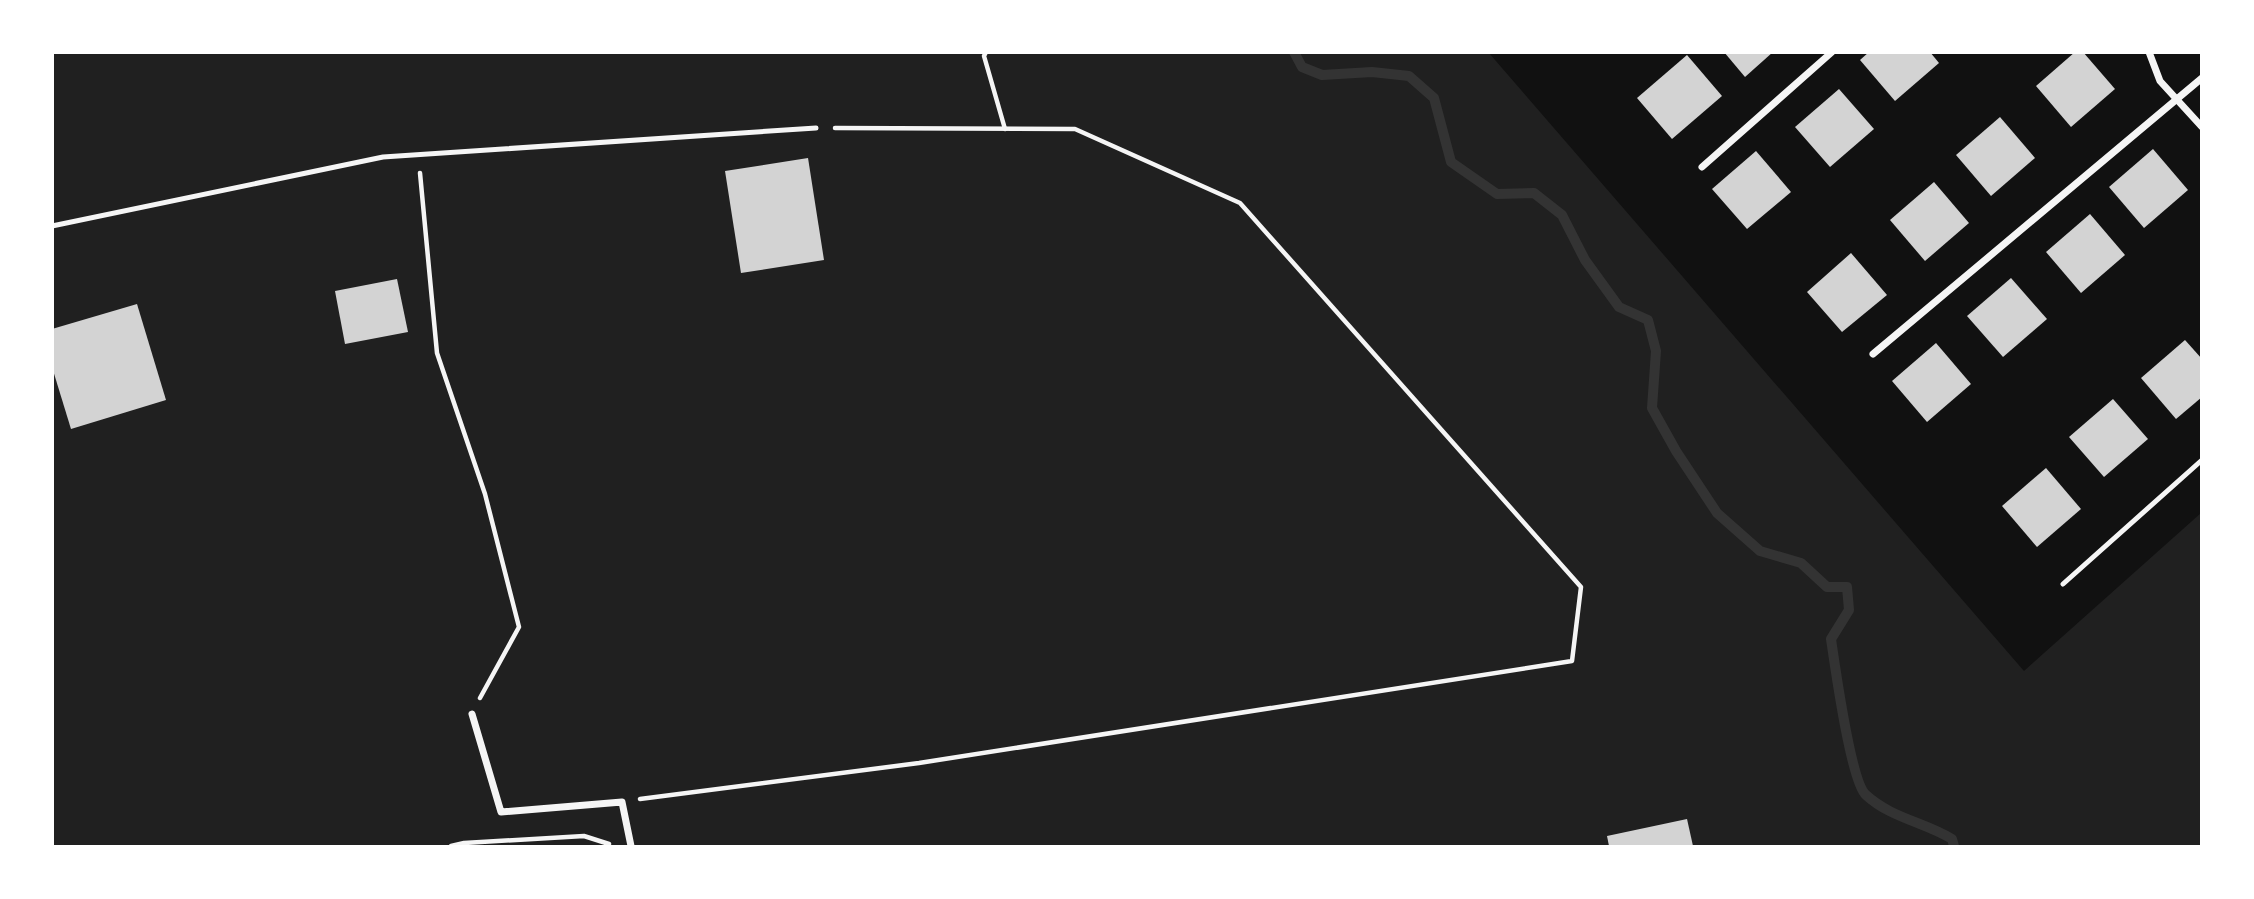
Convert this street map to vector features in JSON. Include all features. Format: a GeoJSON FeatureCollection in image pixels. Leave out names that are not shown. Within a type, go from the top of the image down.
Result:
{"type":"FeatureCollection","features":[{"type":"Feature","properties":{"kind":"street"},"geometry":{"type":"LineString","coordinates":[[1703,167],[1832,52]]}},
{"type":"Feature","properties":{"kind":"street"},"geometry":{"type":"LineString","coordinates":[[2149,52],[2160,81],[2202,127]]}},
{"type":"Feature","properties":{"kind":"street"},"geometry":{"type":"LineString","coordinates":[[1873,354],[2202,78]]}},
{"type":"Feature","properties":{"kind":"street"},"geometry":{"type":"LineString","coordinates":[[472,714],[501,812],[622,802],[631,846]]}},
{"type":"Feature","properties":{"kind":"lane"},"geometry":{"type":"LineString","coordinates":[[52,226],[383,157],[816,128]]}},
{"type":"Feature","properties":{"kind":"lane"},"geometry":{"type":"LineString","coordinates":[[2063,584],[2202,460]]}},
{"type":"Feature","properties":{"kind":"path"},"geometry":{"type":"LineString","coordinates":[[986,52],[984,56],[1005,129]]}},
{"type":"Feature","properties":{"kind":"path"},"geometry":{"type":"LineString","coordinates":[[622,802],[919,763],[1572,661],[1581,587],[1240,203],[1075,129],[816,128]]}},
{"type":"Feature","properties":{"kind":"path"},"geometry":{"type":"LineString","coordinates":[[418,154],[437,353],[485,494],[519,627],[472,714]]}},
{"type":"Feature","properties":{"kind":"path"},"geometry":{"type":"LineString","coordinates":[[451,846],[584,836],[619,846]]}},
{"type":"Feature","properties":{"kind":"shaded area"},"geometry":{"type":"Polygon","coordinates":[[[52,53],[1489,53],[2024,671],[2201,513],[2201,846],[53,846],[52,53]]]}},
{"type":"Feature","properties":{"kind":"building"},"geometry":{"type":"Polygon","coordinates":[[[1724,52],[1773,52],[1745,77],[1724,52]]]}},
{"type":"Feature","properties":{"kind":"building"},"geometry":{"type":"Polygon","coordinates":[[[1869,52],[1930,52],[1939,63],[1895,101],[1860,60],[1869,52]]]}},
{"type":"Feature","properties":{"kind":"building"},"geometry":{"type":"Polygon","coordinates":[[[2075,52],[2083,52],[2115,89],[2071,127],[2036,86],[2075,52]]]}},
{"type":"Feature","properties":{"kind":"building"},"geometry":{"type":"Polygon","coordinates":[[[1687,55],[1722,96],[1672,139],[1637,98],[1687,55]]]}},
{"type":"Feature","properties":{"kind":"building"},"geometry":{"type":"Polygon","coordinates":[[[1839,89],[1874,129],[1830,167],[1795,127],[1839,89]]]}},
{"type":"Feature","properties":{"kind":"building"},"geometry":{"type":"Polygon","coordinates":[[[2000,117],[2035,158],[1991,196],[1956,155],[2000,117]]]}},
{"type":"Feature","properties":{"kind":"building"},"geometry":{"type":"Polygon","coordinates":[[[2153,149],[2188,190],[2144,228],[2109,187],[2153,149]]]}},
{"type":"Feature","properties":{"kind":"building"},"geometry":{"type":"Polygon","coordinates":[[[1756,151],[1791,192],[1747,229],[1712,189],[1756,151]]]}},
{"type":"Feature","properties":{"kind":"building"},"geometry":{"type":"Polygon","coordinates":[[[808,158],[824,260],[741,273],[725,171],[808,158]]]}},
{"type":"Feature","properties":{"kind":"building"},"geometry":{"type":"Polygon","coordinates":[[[1934,182],[1969,223],[1925,261],[1890,220],[1934,182]]]}},
{"type":"Feature","properties":{"kind":"building"},"geometry":{"type":"Polygon","coordinates":[[[2090,214],[2125,255],[2081,293],[2046,252],[2090,214]]]}},
{"type":"Feature","properties":{"kind":"building"},"geometry":{"type":"Polygon","coordinates":[[[1851,253],[1887,295],[1842,332],[1807,292],[1851,253]]]}},
{"type":"Feature","properties":{"kind":"building"},"geometry":{"type":"Polygon","coordinates":[[[2011,278],[2047,319],[2003,357],[1967,316],[2011,278]]]}},
{"type":"Feature","properties":{"kind":"building"},"geometry":{"type":"Polygon","coordinates":[[[397,279],[408,332],[345,344],[335,291],[397,279]]]}},
{"type":"Feature","properties":{"kind":"building"},"geometry":{"type":"Polygon","coordinates":[[[137,304],[166,400],[71,429],[52,367],[52,329],[137,304]]]}},
{"type":"Feature","properties":{"kind":"building"},"geometry":{"type":"Polygon","coordinates":[[[2185,340],[2202,359],[2202,397],[2176,419],[2141,378],[2185,340]]]}},
{"type":"Feature","properties":{"kind":"building"},"geometry":{"type":"Polygon","coordinates":[[[1936,343],[1971,384],[1927,422],[1892,381],[1936,343]]]}},
{"type":"Feature","properties":{"kind":"building"},"geometry":{"type":"Polygon","coordinates":[[[2113,399],[2148,439],[2104,477],[2069,437],[2113,399]]]}},
{"type":"Feature","properties":{"kind":"building"},"geometry":{"type":"Polygon","coordinates":[[[2046,468],[2081,509],[2037,547],[2002,506],[2046,468]]]}},
{"type":"Feature","properties":{"kind":"building"},"geometry":{"type":"Polygon","coordinates":[[[1687,819],[1693,846],[1609,846],[1607,836],[1687,819]]]}},
{"type":"Feature","properties":{"kind":"waterway"},"geometry":{"type":"LineString","coordinates":[[1294,52],[1302,67],[1322,75],[1372,72],[1409,76],[1434,98],[1451,162],[1497,194],[1534,193],[1562,215],[1585,260],[1619,307],[1648,320],[1656,351],[1652,408],[1676,451],[1717,513],[1760,551],[1801,563],[1827,587],[1847,587],[1849,610],[1831,639],[1849,747],[1860,786],[1876,803],[1952,839],[1954,846]]}}]}
